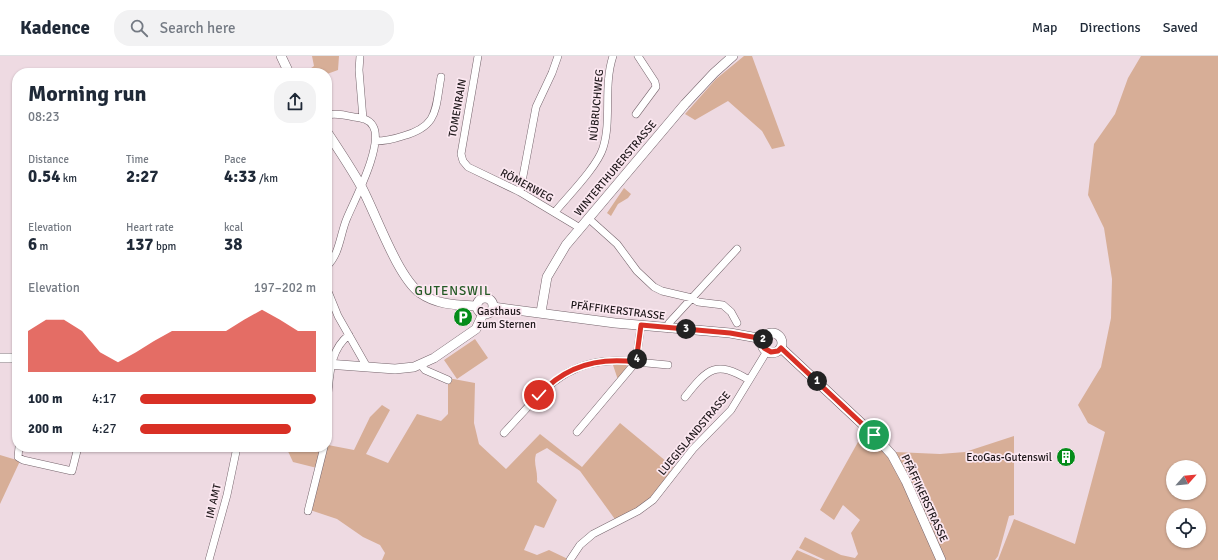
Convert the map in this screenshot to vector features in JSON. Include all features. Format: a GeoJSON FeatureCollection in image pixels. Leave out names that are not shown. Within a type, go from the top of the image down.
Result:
{"type":"FeatureCollection","features":[{"type":"Feature","properties":{"kind":"main road"},"geometry":{"type":"LineString","coordinates":[[281,56],[287,68]]}},
{"type":"Feature","properties":{"kind":"main road","name":"WINTERTHURERSTRASSE"},"geometry":{"type":"LineString","coordinates":[[541,312],[544,288],[549,272],[562,250],[685,104],[714,73],[733,56]]}},
{"type":"Feature","properties":{"kind":"main road"},"geometry":{"type":"LineString","coordinates":[[332,140],[361,186],[401,270],[410,284],[422,294],[437,301],[476,306],[483,314],[490,313],[493,307],[491,301],[485,298],[479,300],[476,306]]}},
{"type":"Feature","properties":{"kind":"main road","name":"PFÄFFIKERSTRASSE"},"geometry":{"type":"LineString","coordinates":[[493,307],[668,328],[730,333],[764,339],[769,334],[777,334],[782,340],[781,348],[802,366],[874,435],[892,455],[906,480],[941,560]]}},
{"type":"Feature","properties":{"kind":"main road"},"geometry":{"type":"LineString","coordinates":[[332,363],[365,364],[402,369],[421,365],[476,329],[483,314]]}},
{"type":"Feature","properties":{"kind":"main road"},"geometry":{"type":"LineString","coordinates":[[764,339],[764,348],[767,351],[774,352],[781,348]]}},
{"type":"Feature","properties":{"kind":"main road"},"geometry":{"type":"LineString","coordinates":[[0,358],[12,358]]}},
{"type":"Feature","properties":{"kind":"street"},"geometry":{"type":"LineString","coordinates":[[360,56],[359,70],[363,119]]}},
{"type":"Feature","properties":{"kind":"street","name":"TOMENRAIN"},"geometry":{"type":"LineString","coordinates":[[464,162],[461,154],[478,56]]}},
{"type":"Feature","properties":{"kind":"street"},"geometry":{"type":"LineString","coordinates":[[520,192],[536,107],[552,73],[558,56]]}},
{"type":"Feature","properties":{"kind":"street","name":"NÜBRUCHWEG"},"geometry":{"type":"LineString","coordinates":[[555,212],[596,161],[603,148],[609,75],[614,56]]}},
{"type":"Feature","properties":{"kind":"street"},"geometry":{"type":"LineString","coordinates":[[636,114],[656,87],[655,82],[638,56]]}},
{"type":"Feature","properties":{"kind":"street"},"geometry":{"type":"LineString","coordinates":[[376,141],[386,141],[417,132],[427,126],[434,114],[441,77]]}},
{"type":"Feature","properties":{"kind":"street"},"geometry":{"type":"LineString","coordinates":[[332,114],[369,121],[373,126],[376,141],[361,186],[344,224],[336,256],[332,260]]}},
{"type":"Feature","properties":{"kind":"street","name":"RÖMERWEG"},"geometry":{"type":"LineString","coordinates":[[464,162],[468,167],[520,192],[580,228]]}},
{"type":"Feature","properties":{"kind":"street"},"geometry":{"type":"LineString","coordinates":[[588,218],[617,244],[637,271],[651,285],[662,291],[692,298],[698,302],[723,305],[731,312],[737,323]]}},
{"type":"Feature","properties":{"kind":"street"},"geometry":{"type":"LineString","coordinates":[[668,328],[669,322],[737,249]]}},
{"type":"Feature","properties":{"kind":"street"},"geometry":{"type":"LineString","coordinates":[[332,299],[365,364]]}},
{"type":"Feature","properties":{"kind":"street"},"geometry":{"type":"LineString","coordinates":[[577,432],[636,362],[641,325]]}},
{"type":"Feature","properties":{"kind":"street"},"geometry":{"type":"LineString","coordinates":[[332,359],[340,343],[349,335]]}},
{"type":"Feature","properties":{"kind":"street","name":"LUEGISLANDSTRASSE"},"geometry":{"type":"LineString","coordinates":[[570,560],[580,545],[593,534],[638,512],[653,500],[693,449],[731,410],[767,351]]}},
{"type":"Feature","properties":{"kind":"street"},"geometry":{"type":"LineString","coordinates":[[504,433],[549,385],[567,372],[598,361],[616,360],[668,365]]}},
{"type":"Feature","properties":{"kind":"street"},"geometry":{"type":"LineString","coordinates":[[421,365],[425,370],[448,380]]}},
{"type":"Feature","properties":{"kind":"street"},"geometry":{"type":"LineString","coordinates":[[685,397],[699,382],[715,369],[729,369],[749,380]]}},
{"type":"Feature","properties":{"kind":"street"},"geometry":{"type":"LineString","coordinates":[[18,452],[18,457],[23,460],[72,470],[77,452]]}},
{"type":"Feature","properties":{"kind":"street","name":"IM AMT"},"geometry":{"type":"LineString","coordinates":[[209,560],[227,496],[236,452]]}},
{"type":"Feature","properties":{"kind":"street"},"geometry":{"type":"LineString","coordinates":[[308,511],[323,452]]}},
{"type":"Feature","properties":{"kind":"shaded area"},"geometry":{"type":"Polygon","coordinates":[[[312,56],[339,56],[338,70],[332,72],[332,68],[311,68],[314,66],[312,56]]]}},
{"type":"Feature","properties":{"kind":"shaded area"},"geometry":{"type":"Polygon","coordinates":[[[744,56],[752,56],[785,146],[772,149],[762,131],[728,101],[695,120],[685,114],[716,79],[744,56]]]}},
{"type":"Feature","properties":{"kind":"shaded area"},"geometry":{"type":"Polygon","coordinates":[[[1141,56],[1218,56],[1218,560],[998,560],[1014,519],[1075,544],[1105,432],[1088,423],[1078,405],[1101,367],[1111,318],[1112,279],[1104,228],[1088,195],[1094,144],[1115,114],[1128,78],[1141,56]]]}},
{"type":"Feature","properties":{"kind":"shaded area"},"geometry":{"type":"Polygon","coordinates":[[[624,188],[631,194],[628,198],[618,204],[611,216],[607,213],[624,188]]]}},
{"type":"Feature","properties":{"kind":"shaded area"},"geometry":{"type":"Polygon","coordinates":[[[475,339],[488,358],[457,379],[444,360],[475,339]]]}},
{"type":"Feature","properties":{"kind":"shaded area"},"geometry":{"type":"Polygon","coordinates":[[[612,362],[626,364],[627,367],[618,380],[612,362]]]}},
{"type":"Feature","properties":{"kind":"shaded area"},"geometry":{"type":"Polygon","coordinates":[[[448,378],[475,383],[474,423],[479,444],[506,469],[540,434],[582,467],[620,423],[673,467],[661,486],[651,498],[617,522],[580,471],[547,448],[536,454],[535,461],[537,482],[557,500],[544,528],[535,525],[524,550],[537,555],[549,550],[570,560],[382,560],[385,553],[380,545],[363,537],[337,519],[310,510],[317,468],[293,462],[288,452],[332,452],[332,446],[354,450],[370,417],[382,405],[390,410],[366,454],[388,463],[417,414],[441,421],[448,414],[448,378]]]}},
{"type":"Feature","properties":{"kind":"shaded area"},"geometry":{"type":"Polygon","coordinates":[[[863,433],[866,433],[886,452],[897,469],[937,560],[825,560],[799,548],[805,537],[841,555],[855,558],[858,554],[851,533],[860,520],[843,505],[834,520],[820,510],[863,433]]]}},
{"type":"Feature","properties":{"kind":"shaded area"},"geometry":{"type":"Polygon","coordinates":[[[1014,436],[1014,515],[1009,516],[998,556],[995,560],[945,560],[895,452],[940,454],[965,452],[1014,436]]]}},
{"type":"Feature","properties":{"kind":"shaded area"},"geometry":{"type":"Polygon","coordinates":[[[0,455],[20,461],[0,504],[0,455]]]}},
{"type":"Feature","properties":{"kind":"shaded area"},"geometry":{"type":"Polygon","coordinates":[[[797,550],[820,560],[791,560],[797,550]]]}},
{"type":"Feature","properties":{"kind":"place","name":"Gasthaus zum Sternen"},"geometry":{"type":"Point","coordinates":[463,317]}},
{"type":"Feature","properties":{"kind":"place","name":"EcoGas-Gutenswil"},"geometry":{"type":"Point","coordinates":[1066,457]}},
{"type":"Feature","properties":{"kind":"district","name":"GUTENSWIL"},"geometry":{"type":"Point","coordinates":[453,290]}},
{"type":"Feature","properties":{"kind":"route"},"geometry":{"type":"LineString","coordinates":[[539,395],[562,375],[588,363],[606,360],[636,362],[641,325],[730,333],[764,339],[764,348],[767,351],[774,352],[781,348],[802,366],[874,435]]}}]}
